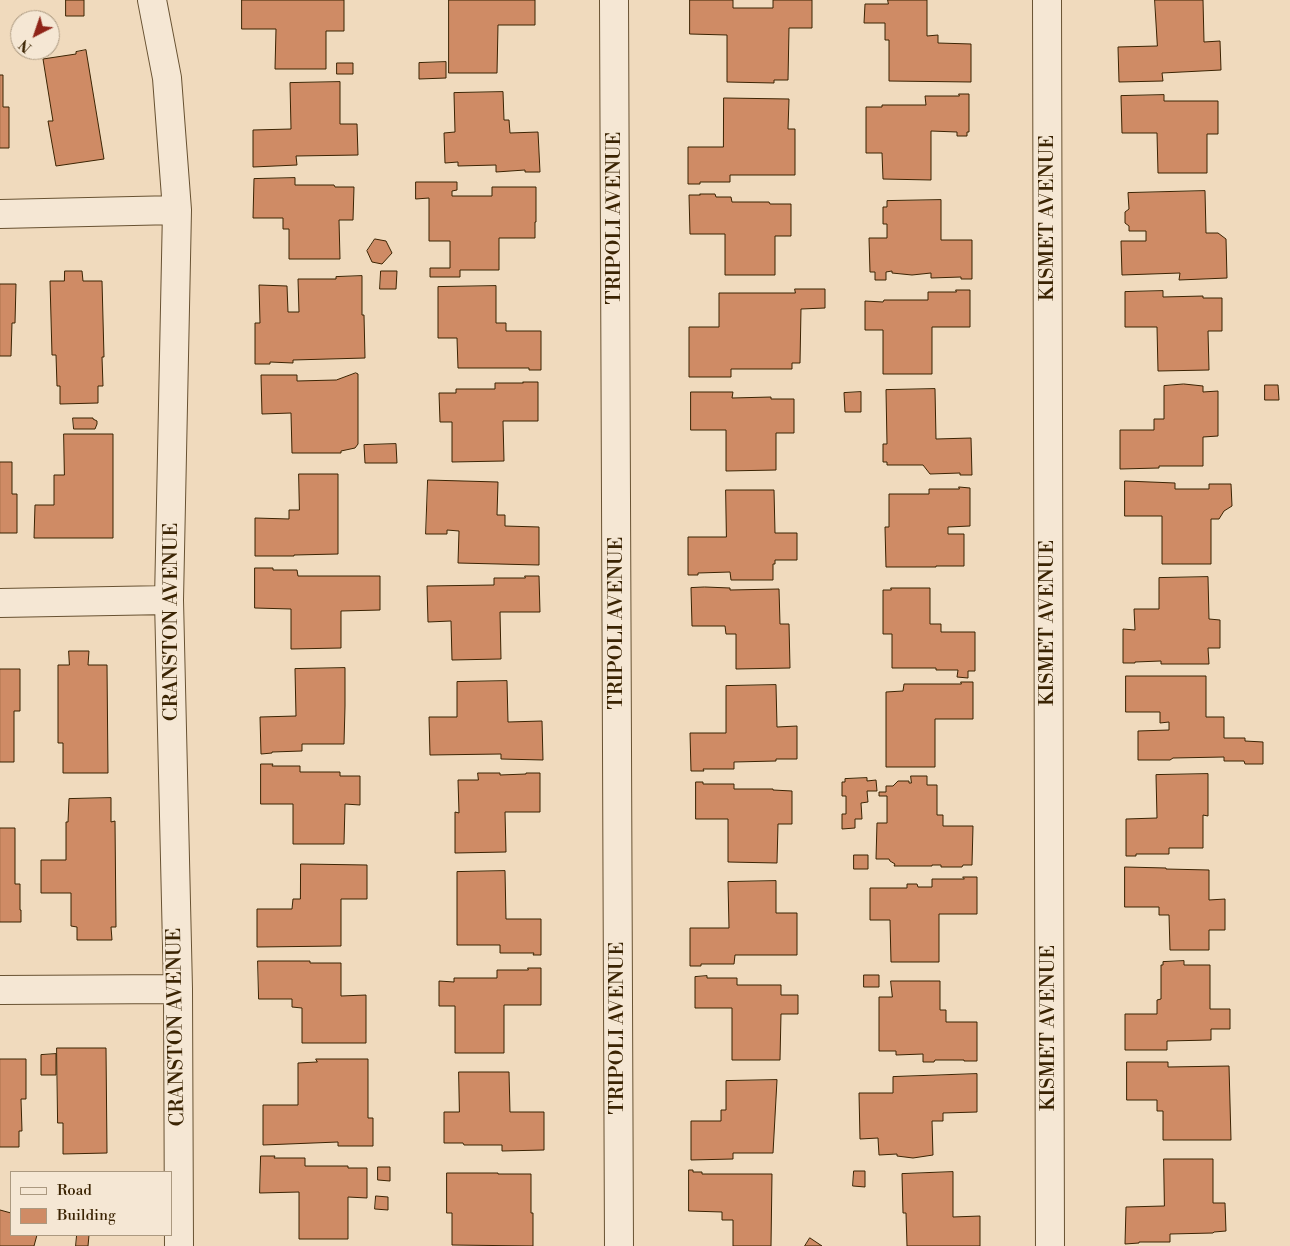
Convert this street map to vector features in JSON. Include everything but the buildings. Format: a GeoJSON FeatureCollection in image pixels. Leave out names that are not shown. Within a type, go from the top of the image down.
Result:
{"type":"FeatureCollection","features":[{"type":"Feature","properties":{"kind":"street","name":"CRANSTON AVENUE"},"geometry":{"type":"LineString","coordinates":[[152,0],[167,78],[177,210],[169,600],[178,989],[179,1246]]}},
{"type":"Feature","properties":{"kind":"street","name":"TRIPOLI AVENUE"},"geometry":{"type":"LineString","coordinates":[[614,0],[619,1246]]}},
{"type":"Feature","properties":{"kind":"street","name":"KISMET AVENUE"},"geometry":{"type":"LineString","coordinates":[[1047,0],[1050,1246]]}},
{"type":"Feature","properties":{"kind":"street"},"geometry":{"type":"LineString","coordinates":[[0,214],[177,210]]}},
{"type":"Feature","properties":{"kind":"street"},"geometry":{"type":"LineString","coordinates":[[0,603],[169,600]]}},
{"type":"Feature","properties":{"kind":"street"},"geometry":{"type":"LineString","coordinates":[[0,990],[178,989]]}}]}
